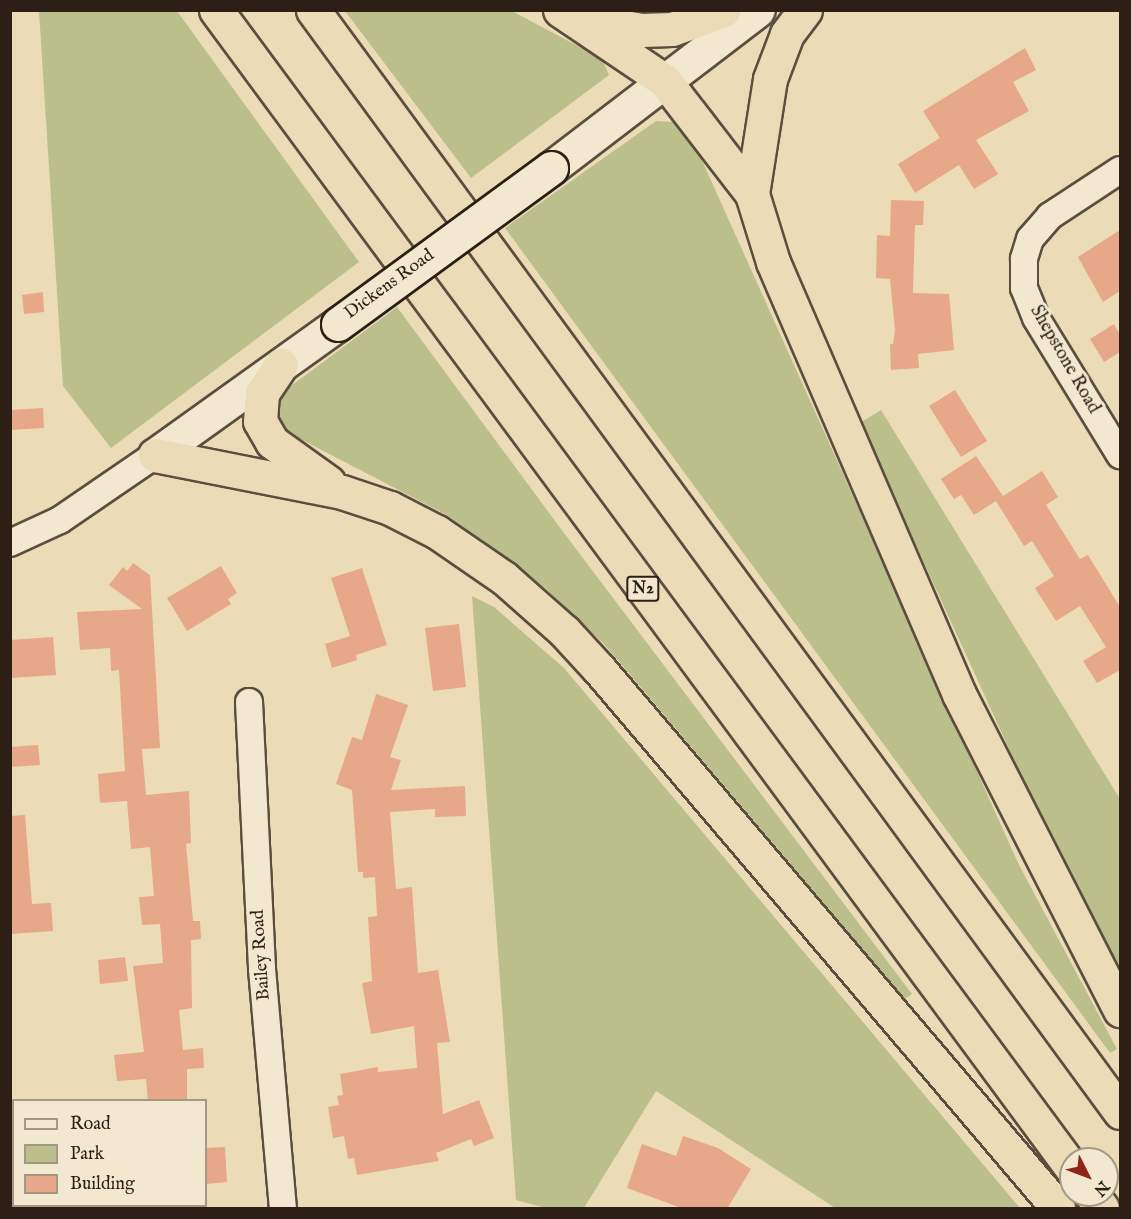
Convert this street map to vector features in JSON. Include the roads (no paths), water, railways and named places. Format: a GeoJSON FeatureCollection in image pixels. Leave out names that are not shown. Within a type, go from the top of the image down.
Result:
{"type":"FeatureCollection","features":[{"type":"Feature","properties":{"kind":"highway","name":"N2"},"geometry":{"type":"LineString","coordinates":[[216,10],[1059,1151]]}},
{"type":"Feature","properties":{"kind":"highway"},"geometry":{"type":"LineString","coordinates":[[313,10],[1120,1112]]}},
{"type":"Feature","properties":{"kind":"highway"},"geometry":{"type":"LineString","coordinates":[[568,14],[641,30],[672,29],[724,10]]}},
{"type":"Feature","properties":{"kind":"highway"},"geometry":{"type":"LineString","coordinates":[[752,194],[770,79],[788,34],[805,10]]}},
{"type":"Feature","properties":{"kind":"highway"},"geometry":{"type":"LineString","coordinates":[[568,14],[665,81],[752,194],[773,262],[959,694],[1120,1010]]}},
{"type":"Feature","properties":{"kind":"highway"},"geometry":{"type":"LineString","coordinates":[[280,365],[262,393],[260,421],[272,442],[342,492]]}},
{"type":"Feature","properties":{"kind":"highway"},"geometry":{"type":"LineString","coordinates":[[155,455],[342,492],[390,508],[437,532],[504,578],[564,631],[1058,1209]]}},
{"type":"Feature","properties":{"kind":"street","name":"Dickens Road"},"geometry":{"type":"LineString","coordinates":[[10,543],[60,520],[155,455],[551,168],[758,10]]}},
{"type":"Feature","properties":{"kind":"street","name":"Shepstone Road"},"geometry":{"type":"LineString","coordinates":[[1120,170],[1050,216],[1030,238],[1024,259],[1024,288],[1036,318],[1120,454]]}},
{"type":"Feature","properties":{"kind":"street","name":"Bailey Road"},"geometry":{"type":"LineString","coordinates":[[249,702],[262,969],[283,1209]]}}]}
